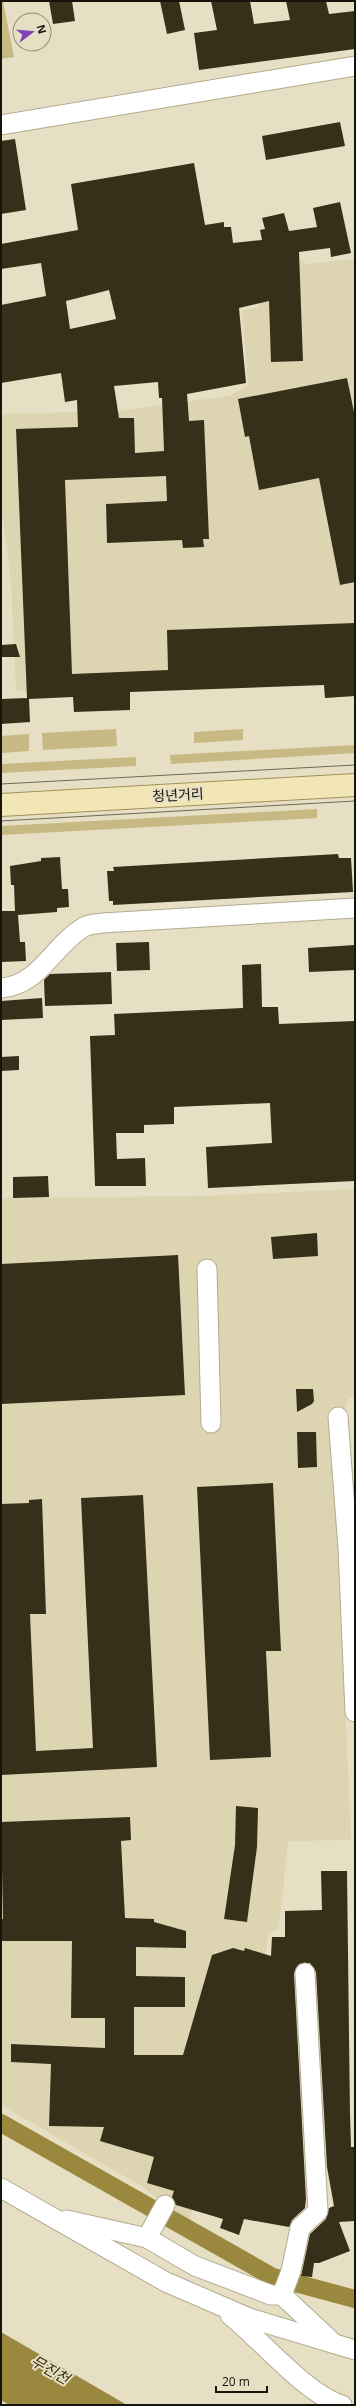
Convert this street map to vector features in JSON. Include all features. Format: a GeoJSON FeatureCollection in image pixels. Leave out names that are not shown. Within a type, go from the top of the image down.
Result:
{"type":"FeatureCollection","features":[{"type":"Feature","properties":{"kind":"main road","name":"청년거리"},"geometry":{"type":"LineString","coordinates":[[1,805],[355,785]]}},
{"type":"Feature","properties":{"kind":"street"},"geometry":{"type":"LineString","coordinates":[[1,125],[355,66]]}},
{"type":"Feature","properties":{"kind":"street"},"geometry":{"type":"LineString","coordinates":[[1,988],[13,987],[32,977],[85,926],[102,923],[355,908]]}},
{"type":"Feature","properties":{"kind":"street"},"geometry":{"type":"LineString","coordinates":[[207,1269],[211,1423]]}},
{"type":"Feature","properties":{"kind":"street"},"geometry":{"type":"LineString","coordinates":[[338,1417],[354,1669],[355,1712]]}},
{"type":"Feature","properties":{"kind":"street"},"geometry":{"type":"LineString","coordinates":[[48,2215],[149,2233],[195,2266],[271,2295],[286,2285],[300,2228],[318,2211],[305,1972]]}},
{"type":"Feature","properties":{"kind":"street"},"geometry":{"type":"LineString","coordinates":[[1,2188],[166,2282],[248,2318],[355,2350]]}},
{"type":"Feature","properties":{"kind":"street"},"geometry":{"type":"LineString","coordinates":[[149,2233],[165,2205]]}},
{"type":"Feature","properties":{"kind":"street"},"geometry":{"type":"LineString","coordinates":[[286,2285],[334,2344]]}},
{"type":"Feature","properties":{"kind":"street"},"geometry":{"type":"LineString","coordinates":[[215,2303],[241,2324],[297,2376],[332,2402],[342,2405]]}},
{"type":"Feature","properties":{"kind":"shaded area"},"geometry":{"type":"Polygon","coordinates":[[[1,1],[3,1],[14,57],[1,59],[1,1]]]}},
{"type":"Feature","properties":{"kind":"shaded area"},"geometry":{"type":"Polygon","coordinates":[[[297,258],[306,264],[355,259],[355,696],[325,698],[324,685],[130,692],[130,710],[74,712],[73,697],[16,690],[11,582],[1,503],[1,414],[118,411],[229,396],[248,385],[242,310],[259,307],[258,263],[297,258]]]}},
{"type":"Feature","properties":{"kind":"shaded area"},"geometry":{"type":"Polygon","coordinates":[[[116,729],[117,746],[43,750],[42,733],[116,729]]]}},
{"type":"Feature","properties":{"kind":"shaded area"},"geometry":{"type":"Polygon","coordinates":[[[243,729],[243,740],[194,743],[194,732],[243,729]]]}},
{"type":"Feature","properties":{"kind":"shaded area"},"geometry":{"type":"Polygon","coordinates":[[[29,734],[29,751],[1,753],[1,736],[29,734]]]}},
{"type":"Feature","properties":{"kind":"shaded area"},"geometry":{"type":"Polygon","coordinates":[[[355,745],[355,753],[171,764],[170,755],[355,745]]]}},
{"type":"Feature","properties":{"kind":"shaded area"},"geometry":{"type":"Polygon","coordinates":[[[136,757],[136,766],[1,773],[1,764],[136,757]]]}},
{"type":"Feature","properties":{"kind":"shaded area"},"geometry":{"type":"Polygon","coordinates":[[[317,809],[317,818],[1,835],[1,826],[317,809]]]}},
{"type":"Feature","properties":{"kind":"shaded area"},"geometry":{"type":"Polygon","coordinates":[[[355,1189],[355,1398],[349,1398],[334,1435],[351,1840],[288,1841],[279,1928],[268,1935],[264,1961],[189,2221],[141,2186],[1,2105],[1,1198],[204,1196],[355,1189]]]}},
{"type":"Feature","properties":{"kind":"water","name":"무진천"},"geometry":{"type":"Polygon","coordinates":[[[1,2332],[127,2405],[9,2405],[1,2400],[1,2332]]]}},
{"type":"Feature","properties":{"kind":"building"},"geometry":{"type":"Polygon","coordinates":[[[49,1],[72,1],[75,21],[53,24],[49,1]]]}},
{"type":"Feature","properties":{"kind":"building"},"geometry":{"type":"Polygon","coordinates":[[[160,1],[179,1],[185,30],[167,34],[160,1]]]}},
{"type":"Feature","properties":{"kind":"building"},"geometry":{"type":"Polygon","coordinates":[[[211,1],[250,1],[254,24],[290,20],[286,1],[326,1],[329,14],[355,11],[355,49],[199,70],[194,33],[217,30],[211,1]]]}},
{"type":"Feature","properties":{"kind":"building"},"geometry":{"type":"Polygon","coordinates":[[[340,122],[345,146],[266,160],[262,136],[340,122]]]}},
{"type":"Feature","properties":{"kind":"building"},"geometry":{"type":"Polygon","coordinates":[[[15,139],[26,210],[1,214],[1,141],[15,139]]]}},
{"type":"Feature","properties":{"kind":"building"},"geometry":{"type":"Polygon","coordinates":[[[194,163],[205,225],[224,222],[224,227],[231,227],[233,243],[262,240],[260,230],[265,229],[262,218],[284,213],[289,231],[317,227],[313,208],[340,202],[351,253],[331,257],[330,248],[299,252],[303,361],[271,362],[269,301],[239,308],[246,383],[187,394],[189,421],[204,420],[209,539],[203,539],[204,547],[183,548],[182,540],[107,543],[106,504],[167,501],[166,476],[65,480],[72,674],[168,670],[167,630],[355,623],[355,696],[325,698],[324,685],[130,692],[130,710],[74,712],[73,697],[29,699],[30,722],[1,724],[1,699],[27,698],[16,429],[78,427],[77,400],[65,402],[61,373],[1,383],[1,305],[46,296],[41,263],[1,269],[1,244],[78,230],[71,184],[194,163]],[[109,290],[66,301],[70,329],[116,319],[109,290]],[[158,382],[114,386],[119,418],[134,418],[135,453],[164,451],[162,398],[159,398],[158,382]]]}},
{"type":"Feature","properties":{"kind":"building"},"geometry":{"type":"Polygon","coordinates":[[[347,378],[355,417],[355,582],[340,585],[319,478],[259,490],[249,436],[245,437],[238,399],[347,378]]]}},
{"type":"Feature","properties":{"kind":"building"},"geometry":{"type":"Polygon","coordinates":[[[16,644],[20,657],[1,657],[1,645],[16,644]]]}},
{"type":"Feature","properties":{"kind":"building"},"geometry":{"type":"Polygon","coordinates":[[[338,854],[339,858],[351,858],[353,892],[113,905],[113,901],[109,901],[107,871],[114,871],[113,867],[338,854]]]}},
{"type":"Feature","properties":{"kind":"building"},"geometry":{"type":"Polygon","coordinates":[[[60,857],[62,889],[68,889],[69,907],[57,908],[57,912],[18,915],[20,942],[25,942],[26,961],[1,962],[1,911],[15,911],[14,885],[11,885],[10,866],[41,861],[41,858],[60,857]]]}},
{"type":"Feature","properties":{"kind":"building"},"geometry":{"type":"Polygon","coordinates":[[[149,942],[150,970],[117,971],[116,943],[149,942]]]}},
{"type":"Feature","properties":{"kind":"building"},"geometry":{"type":"Polygon","coordinates":[[[355,945],[355,970],[309,972],[308,948],[355,945]]]}},
{"type":"Feature","properties":{"kind":"building"},"geometry":{"type":"Polygon","coordinates":[[[261,964],[262,1007],[278,1007],[279,1024],[355,1021],[355,1181],[208,1188],[206,1147],[272,1143],[270,1103],[174,1107],[174,1124],[144,1125],[144,1133],[116,1133],[117,1159],[145,1158],[146,1186],[95,1186],[90,1036],[115,1035],[114,1014],[243,1008],[242,965],[261,964]]]}},
{"type":"Feature","properties":{"kind":"building"},"geometry":{"type":"Polygon","coordinates":[[[111,972],[112,1004],[45,1006],[44,980],[50,974],[111,972]]]}},
{"type":"Feature","properties":{"kind":"building"},"geometry":{"type":"Polygon","coordinates":[[[42,998],[43,1018],[1,1020],[1,1001],[42,998]]]}},
{"type":"Feature","properties":{"kind":"building"},"geometry":{"type":"Polygon","coordinates":[[[19,1056],[19,1070],[1,1071],[1,1057],[19,1056]]]}},
{"type":"Feature","properties":{"kind":"building"},"geometry":{"type":"Polygon","coordinates":[[[48,1176],[49,1197],[13,1198],[13,1177],[48,1176]]]}},
{"type":"Feature","properties":{"kind":"building"},"geometry":{"type":"Polygon","coordinates":[[[317,1233],[318,1256],[273,1259],[271,1237],[317,1233]]]}},
{"type":"Feature","properties":{"kind":"building"},"geometry":{"type":"Polygon","coordinates":[[[178,1255],[185,1395],[1,1404],[1,1264],[178,1255]]]}},
{"type":"Feature","properties":{"kind":"building"},"geometry":{"type":"Polygon","coordinates":[[[296,1389],[313,1389],[314,1401],[312,1404],[297,1412],[296,1389]]]}},
{"type":"Feature","properties":{"kind":"building"},"geometry":{"type":"Polygon","coordinates":[[[297,1432],[316,1432],[317,1467],[298,1468],[297,1432]]]}},
{"type":"Feature","properties":{"kind":"building"},"geometry":{"type":"Polygon","coordinates":[[[273,1483],[281,1651],[266,1651],[271,1757],[210,1760],[197,1487],[273,1483]]]}},
{"type":"Feature","properties":{"kind":"building"},"geometry":{"type":"Polygon","coordinates":[[[143,1495],[157,1767],[1,1775],[1,1504],[29,1503],[29,1500],[42,1499],[46,1614],[30,1614],[36,1751],[93,1748],[81,1498],[143,1495]]]}},
{"type":"Feature","properties":{"kind":"building"},"geometry":{"type":"Polygon","coordinates":[[[236,1806],[258,1808],[257,1847],[247,1922],[224,1919],[235,1845],[236,1806]]]}},
{"type":"Feature","properties":{"kind":"building"},"geometry":{"type":"Polygon","coordinates":[[[130,1817],[131,1840],[121,1841],[125,1918],[154,1919],[154,1922],[186,1931],[186,1948],[136,1947],[136,1976],[185,1977],[185,2007],[134,2007],[134,2055],[183,2055],[212,1955],[233,1948],[244,1951],[245,1948],[271,1956],[272,1937],[285,1937],[285,1911],[322,1910],[321,1871],[347,1871],[350,2114],[351,2147],[355,2147],[355,2221],[339,2222],[350,2251],[319,2263],[314,2263],[312,2277],[301,2276],[310,2234],[326,2219],[329,2208],[334,2206],[327,2167],[316,1972],[310,1963],[299,1964],[294,1973],[306,2199],[305,2208],[292,2220],[289,2227],[244,2219],[239,2235],[220,2228],[223,2219],[176,2205],[172,2197],[174,2191],[147,2183],[154,2157],[100,2141],[104,2127],[49,2126],[51,2064],[11,2062],[11,2044],[105,2048],[105,2018],[71,2018],[72,1941],[1,1941],[1,1919],[3,1919],[1,1822],[130,1817]]]}},
{"type":"Feature","properties":{"kind":"waterway"},"geometry":{"type":"LineString","coordinates":[[1,2123],[273,2277],[355,2299]]}},
{"type":"Feature","properties":{"kind":"tram line"},"geometry":{"type":"LineString","coordinates":[[1,784],[355,765]]}},
{"type":"Feature","properties":{"kind":"tram line"},"geometry":{"type":"LineString","coordinates":[[1,821],[355,801]]}}]}
